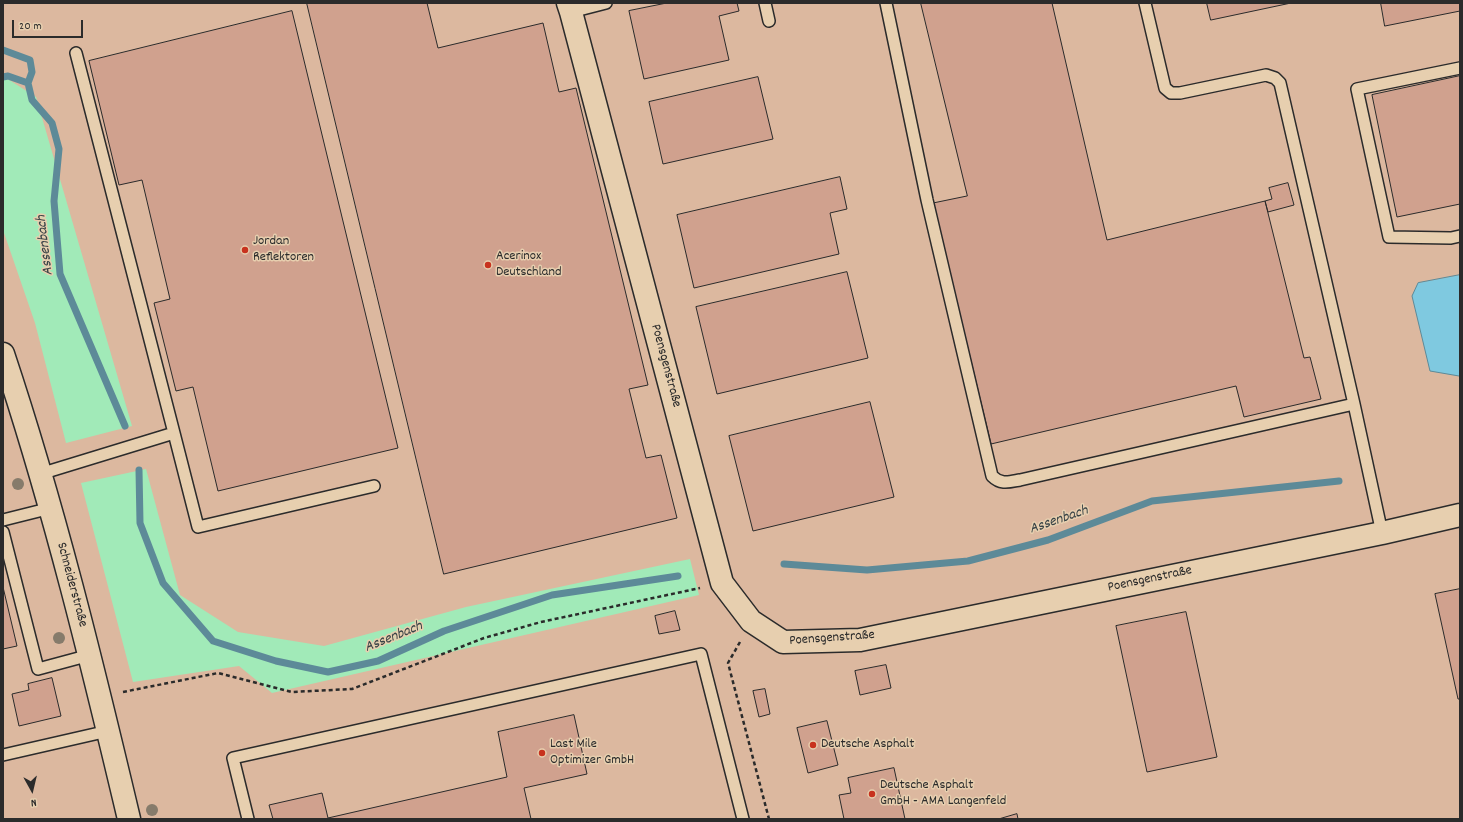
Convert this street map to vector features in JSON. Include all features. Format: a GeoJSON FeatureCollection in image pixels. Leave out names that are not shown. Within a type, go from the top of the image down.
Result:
{"type":"FeatureCollection","features":[{"type":"Feature","properties":{"kind":"street","name":"Poensgenstraße"},"geometry":{"type":"LineString","coordinates":[[568,5],[722,583],[751,621],[783,642],[860,640],[1382,533],[1460,515]]}},
{"type":"Feature","properties":{"kind":"street","name":"Schneiderstraße"},"geometry":{"type":"LineString","coordinates":[[3,354],[24,417],[51,508],[90,655],[129,819]]}},
{"type":"Feature","properties":{"kind":"lane"},"geometry":{"type":"LineString","coordinates":[[568,5],[606,3]]}},
{"type":"Feature","properties":{"kind":"lane"},"geometry":{"type":"LineString","coordinates":[[765,3],[769,21]]}},
{"type":"Feature","properties":{"kind":"lane"},"geometry":{"type":"LineString","coordinates":[[886,3],[927,200],[992,476],[997,481],[1004,482],[1020,480],[1354,404]]}},
{"type":"Feature","properties":{"kind":"lane"},"geometry":{"type":"LineString","coordinates":[[1145,3],[1165,88],[1171,93],[1180,93],[1266,75],[1275,78],[1280,83],[1354,404],[1382,533]]}},
{"type":"Feature","properties":{"kind":"lane"},"geometry":{"type":"LineString","coordinates":[[76,53],[198,527],[374,486]]}},
{"type":"Feature","properties":{"kind":"lane"},"geometry":{"type":"LineString","coordinates":[[1460,68],[1357,89],[1388,237],[1451,238],[1460,236]]}},
{"type":"Feature","properties":{"kind":"lane"},"geometry":{"type":"LineString","coordinates":[[40,474],[174,433]]}},
{"type":"Feature","properties":{"kind":"lane"},"geometry":{"type":"LineString","coordinates":[[3,520],[51,508]]}},
{"type":"Feature","properties":{"kind":"lane"},"geometry":{"type":"LineString","coordinates":[[3,532],[38,670],[90,655]]}},
{"type":"Feature","properties":{"kind":"lane"},"geometry":{"type":"LineString","coordinates":[[248,819],[233,758],[701,654],[743,819]]}},
{"type":"Feature","properties":{"kind":"lane"},"geometry":{"type":"LineString","coordinates":[[3,755],[108,731]]}},
{"type":"Feature","properties":{"kind":"path"},"geometry":{"type":"LineString","coordinates":[[100,697],[218,673],[292,692],[352,689],[484,638],[548,620],[722,583]]}},
{"type":"Feature","properties":{"kind":"path"},"geometry":{"type":"LineString","coordinates":[[751,621],[728,663],[769,819]]}},
{"type":"Feature","properties":{"kind":"shaded area"},"geometry":{"type":"Polygon","coordinates":[[[3,3],[1460,3],[1460,819],[3,819],[3,3]]]}},
{"type":"Feature","properties":{"kind":"green space"},"geometry":{"type":"Polygon","coordinates":[[[3,76],[36,97],[132,426],[66,443],[35,323],[3,230],[3,76]]]}},
{"type":"Feature","properties":{"kind":"green space"},"geometry":{"type":"Polygon","coordinates":[[[146,469],[180,595],[238,632],[324,646],[466,607],[690,559],[699,595],[272,693],[239,666],[133,682],[81,483],[146,469]]]}},
{"type":"Feature","properties":{"kind":"water"},"geometry":{"type":"Polygon","coordinates":[[[1460,275],[1460,377],[1430,371],[1412,296],[1418,283],[1460,275]]]}},
{"type":"Feature","properties":{"kind":"building"},"geometry":{"type":"Polygon","coordinates":[[[307,3],[427,3],[438,48],[543,23],[559,92],[576,88],[648,385],[629,389],[646,458],[661,455],[677,518],[444,574],[307,3]]]}},
{"type":"Feature","properties":{"kind":"building"},"geometry":{"type":"Polygon","coordinates":[[[667,3],[737,3],[739,11],[719,16],[729,60],[644,79],[629,11],[667,3]]]}},
{"type":"Feature","properties":{"kind":"building"},"geometry":{"type":"Polygon","coordinates":[[[921,3],[1052,3],[1107,240],[1265,201],[1304,358],[1310,357],[1321,399],[1244,417],[1236,386],[991,444],[933,203],[967,196],[921,3]]]}},
{"type":"Feature","properties":{"kind":"building"},"geometry":{"type":"Polygon","coordinates":[[[1207,3],[1291,3],[1211,20],[1207,3]]]}},
{"type":"Feature","properties":{"kind":"building"},"geometry":{"type":"Polygon","coordinates":[[[1381,3],[1460,3],[1460,11],[1385,26],[1381,3]]]}},
{"type":"Feature","properties":{"kind":"building"},"geometry":{"type":"Polygon","coordinates":[[[292,11],[398,448],[218,491],[193,387],[176,391],[154,303],[170,299],[142,180],[119,185],[89,61],[292,11]]]}},
{"type":"Feature","properties":{"kind":"building"},"geometry":{"type":"Polygon","coordinates":[[[1460,76],[1460,204],[1397,217],[1372,95],[1460,76]]]}},
{"type":"Feature","properties":{"kind":"building"},"geometry":{"type":"Polygon","coordinates":[[[758,77],[773,139],[663,164],[649,102],[758,77]]]}},
{"type":"Feature","properties":{"kind":"building"},"geometry":{"type":"Polygon","coordinates":[[[840,177],[847,209],[830,213],[839,254],[694,288],[677,215],[840,177]]]}},
{"type":"Feature","properties":{"kind":"building"},"geometry":{"type":"Polygon","coordinates":[[[1288,183],[1294,205],[1268,212],[1265,201],[1272,199],[1269,188],[1288,183]]]}},
{"type":"Feature","properties":{"kind":"building"},"geometry":{"type":"Polygon","coordinates":[[[847,272],[868,358],[717,394],[696,307],[847,272]]]}},
{"type":"Feature","properties":{"kind":"building"},"geometry":{"type":"Polygon","coordinates":[[[870,402],[894,497],[753,531],[729,436],[870,402]]]}},
{"type":"Feature","properties":{"kind":"building"},"geometry":{"type":"Polygon","coordinates":[[[3,587],[17,646],[3,649],[3,587]]]}},
{"type":"Feature","properties":{"kind":"building"},"geometry":{"type":"Polygon","coordinates":[[[1460,589],[1460,699],[1458,699],[1435,594],[1460,589]]]}},
{"type":"Feature","properties":{"kind":"building"},"geometry":{"type":"Polygon","coordinates":[[[675,611],[680,630],[659,634],[655,616],[675,611]]]}},
{"type":"Feature","properties":{"kind":"building"},"geometry":{"type":"Polygon","coordinates":[[[1186,612],[1217,757],[1147,772],[1116,626],[1186,612]]]}},
{"type":"Feature","properties":{"kind":"building"},"geometry":{"type":"Polygon","coordinates":[[[886,665],[891,688],[860,695],[855,671],[886,665]]]}},
{"type":"Feature","properties":{"kind":"building"},"geometry":{"type":"Polygon","coordinates":[[[52,678],[61,716],[19,726],[12,694],[29,690],[28,684],[52,678]]]}},
{"type":"Feature","properties":{"kind":"building"},"geometry":{"type":"Polygon","coordinates":[[[765,689],[770,714],[759,717],[753,691],[765,689]]]}},
{"type":"Feature","properties":{"kind":"building","name":"Last Mile Optimizer GmbH"},"geometry":{"type":"Polygon","coordinates":[[[574,715],[587,774],[524,788],[531,819],[273,819],[269,805],[322,793],[328,818],[507,777],[498,732],[574,715]]]}},
{"type":"Feature","properties":{"kind":"building"},"geometry":{"type":"Polygon","coordinates":[[[827,721],[838,765],[808,773],[797,728],[827,721]]]}},
{"type":"Feature","properties":{"kind":"building","name":"Deutsche Asphalt GmbH - AMA Langenfeld"},"geometry":{"type":"Polygon","coordinates":[[[894,768],[905,819],[844,819],[839,795],[851,793],[848,778],[894,768]]]}},
{"type":"Feature","properties":{"kind":"building"},"geometry":{"type":"Polygon","coordinates":[[[1017,814],[1018,819],[999,819],[1017,814]]]}},
{"type":"Feature","properties":{"kind":"waterway"},"geometry":{"type":"LineString","coordinates":[[3,50],[30,60],[32,72],[28,83]]}},
{"type":"Feature","properties":{"kind":"waterway","name":"Assenbach"},"geometry":{"type":"LineString","coordinates":[[3,77],[8,76],[28,83],[32,100],[52,123],[59,149],[54,201],[60,274],[125,426]]}},
{"type":"Feature","properties":{"kind":"waterway","name":"Assenbach"},"geometry":{"type":"LineString","coordinates":[[139,470],[140,523],[163,583],[213,641],[276,661],[328,672],[378,661],[444,631],[552,595],[678,576]]}},
{"type":"Feature","properties":{"kind":"waterway","name":"Assenbach"},"geometry":{"type":"LineString","coordinates":[[784,564],[867,570],[968,561],[1048,540],[1152,501],[1339,481]]}},
{"type":"Feature","properties":{"kind":"place","name":"Jordan Reflektoren"},"geometry":{"type":"Point","coordinates":[245,250]}},
{"type":"Feature","properties":{"kind":"place","name":"Acerinox Deutschland"},"geometry":{"type":"Point","coordinates":[488,265]}},
{"type":"Feature","properties":{"kind":"place","name":"Deutsche Asphalt"},"geometry":{"type":"Point","coordinates":[813,745]}},
{"type":"Feature","properties":{"kind":"place","name":"Last Mile Optimizer GmbH"},"geometry":{"type":"Point","coordinates":[542,753]}},
{"type":"Feature","properties":{"kind":"place","name":"Deutsche Asphalt GmbH - AMA Langenfeld"},"geometry":{"type":"Point","coordinates":[872,794]}}]}
